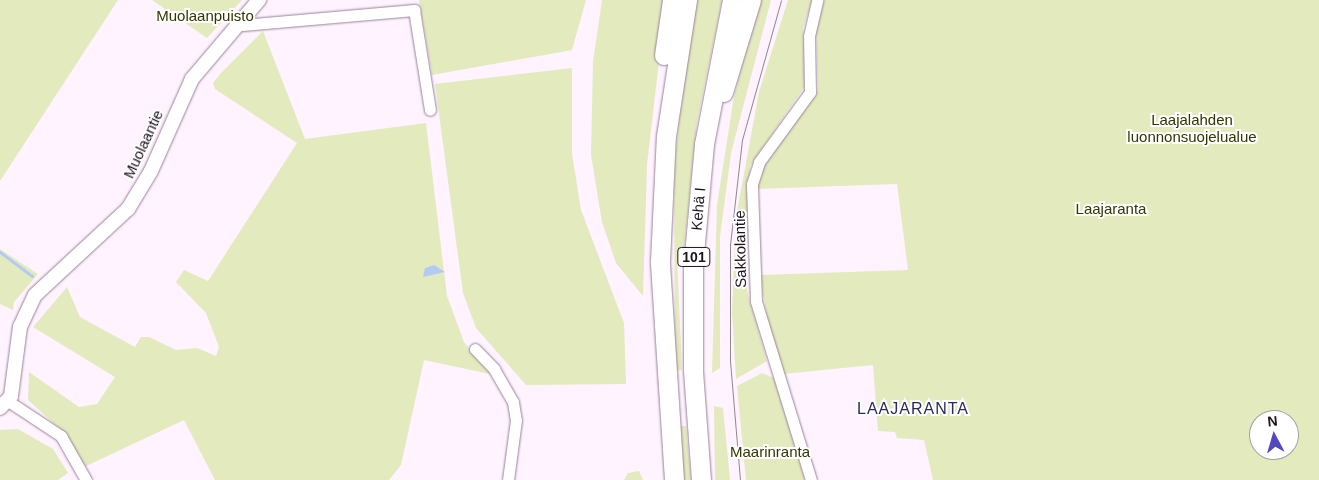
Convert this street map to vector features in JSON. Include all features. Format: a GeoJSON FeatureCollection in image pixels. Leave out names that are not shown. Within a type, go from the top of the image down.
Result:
{"type":"FeatureCollection","features":[{"type":"Feature","properties":{"kind":"highway"},"geometry":{"type":"LineString","coordinates":[[672,0],[664,57],[666,136],[660,261],[665,372],[674,480]]}},
{"type":"Feature","properties":{"kind":"highway"},"geometry":{"type":"LineString","coordinates":[[666,136],[688,0]]}},
{"type":"Feature","properties":{"kind":"highway","name":"Kehä I"},"geometry":{"type":"LineString","coordinates":[[701,480],[693,370],[693,265],[704,144],[732,0]]}},
{"type":"Feature","properties":{"kind":"highway"},"geometry":{"type":"LineString","coordinates":[[704,144],[751,0]]}},
{"type":"Feature","properties":{"kind":"street","name":"Muolaantie"},"geometry":{"type":"LineString","coordinates":[[4,405],[28,305],[50,278],[101,237],[128,208],[151,171],[192,79],[242,25],[259,0]]}},
{"type":"Feature","properties":{"kind":"street","name":"Sakkolantie"},"geometry":{"type":"LineString","coordinates":[[811,480],[756,301],[752,184],[759,162],[810,92],[809,36],[817,0]]}},
{"type":"Feature","properties":{"kind":"street"},"geometry":{"type":"LineString","coordinates":[[242,25],[414,10],[430,110]]}},
{"type":"Feature","properties":{"kind":"street"},"geometry":{"type":"LineString","coordinates":[[475,349],[513,402],[515,427],[508,480]]}},
{"type":"Feature","properties":{"kind":"street"},"geometry":{"type":"LineString","coordinates":[[4,405],[61,436],[86,480]]}},
{"type":"Feature","properties":{"kind":"green space","name":"Muolaanpuisto"},"geometry":{"type":"Polygon","coordinates":[[[0,0],[118,0],[0,181],[0,0]]]}},
{"type":"Feature","properties":{"kind":"green space","name":"Muolaanpuisto"},"geometry":{"type":"Polygon","coordinates":[[[152,0],[242,0],[207,38],[152,0]]]}},
{"type":"Feature","properties":{"kind":"green space"},"geometry":{"type":"Polygon","coordinates":[[[419,0],[586,0],[572,50],[432,75],[419,0]]]}},
{"type":"Feature","properties":{"kind":"green space"},"geometry":{"type":"Polygon","coordinates":[[[602,0],[666,0],[647,165],[643,296],[616,263],[602,222],[591,155],[593,61],[602,0]]]}},
{"type":"Feature","properties":{"kind":"green space"},"geometry":{"type":"Polygon","coordinates":[[[697,0],[722,0],[697,122],[683,257],[677,259],[682,370],[675,371],[674,168],[685,64],[697,0]]]}},
{"type":"Feature","properties":{"kind":"green space"},"geometry":{"type":"Polygon","coordinates":[[[760,0],[771,0],[731,153],[720,237],[720,368],[712,373],[717,205],[734,96],[760,0]]]}},
{"type":"Feature","properties":{"kind":"green space"},"geometry":{"type":"Polygon","coordinates":[[[788,0],[812,0],[803,28],[808,82],[750,166],[747,291],[767,361],[736,379],[732,312],[736,217],[759,92],[788,0]]]}},
{"type":"Feature","properties":{"kind":"green space","name":"Laajaranta"},"geometry":{"type":"Polygon","coordinates":[[[824,0],[1319,0],[1319,480],[933,480],[924,440],[897,438],[895,432],[878,431],[873,365],[783,374],[769,330],[760,275],[908,270],[897,184],[758,189],[757,172],[818,90],[816,26],[824,0]]]}},
{"type":"Feature","properties":{"kind":"green space"},"geometry":{"type":"Polygon","coordinates":[[[263,31],[305,139],[426,123],[447,296],[464,342],[490,374],[424,360],[401,465],[389,480],[215,480],[184,420],[84,467],[61,430],[28,400],[29,372],[79,407],[97,404],[115,377],[33,327],[67,287],[80,317],[135,347],[141,337],[149,337],[176,350],[197,348],[216,356],[219,347],[206,313],[176,282],[184,270],[208,281],[297,143],[215,89],[213,83],[263,31]]]}},
{"type":"Feature","properties":{"kind":"green space"},"geometry":{"type":"Polygon","coordinates":[[[572,68],[572,154],[581,210],[624,323],[626,384],[526,385],[476,328],[463,293],[435,84],[572,68]]]}},
{"type":"Feature","properties":{"kind":"green space"},"geometry":{"type":"Polygon","coordinates":[[[0,249],[38,274],[14,302],[13,310],[0,304],[0,249]]]}},
{"type":"Feature","properties":{"kind":"green space","name":"Maarinranta"},"geometry":{"type":"Polygon","coordinates":[[[762,373],[774,378],[805,480],[746,480],[737,386],[762,373]]]}},
{"type":"Feature","properties":{"kind":"green space"},"geometry":{"type":"Polygon","coordinates":[[[714,406],[723,408],[730,480],[715,480],[714,406]]]}},
{"type":"Feature","properties":{"kind":"green space"},"geometry":{"type":"Polygon","coordinates":[[[679,426],[686,426],[691,480],[683,480],[679,426]]]}},
{"type":"Feature","properties":{"kind":"green space"},"geometry":{"type":"Polygon","coordinates":[[[18,429],[53,449],[68,473],[58,480],[0,480],[0,430],[18,429]]]}},
{"type":"Feature","properties":{"kind":"green space"},"geometry":{"type":"Polygon","coordinates":[[[639,471],[643,480],[624,480],[628,473],[639,471]]]}},
{"type":"Feature","properties":{"kind":"water"},"geometry":{"type":"Polygon","coordinates":[[[434,265],[445,272],[423,277],[425,268],[434,265]]]}},
{"type":"Feature","properties":{"kind":"waterway"},"geometry":{"type":"LineString","coordinates":[[0,252],[32,276]]}},
{"type":"Feature","properties":{"kind":"tram line"},"geometry":{"type":"LineString","coordinates":[[740,480],[730,362],[730,245],[742,140],[781,0]]}},
{"type":"Feature","properties":{"kind":"district","name":"LAAJARANTA"},"geometry":{"type":"Point","coordinates":[913,409]}},
{"type":"Feature","properties":{"kind":"park label","name":"Laajalahden luonnonsuojelualue"},"geometry":{"type":"Point","coordinates":[1192,128]}}]}
